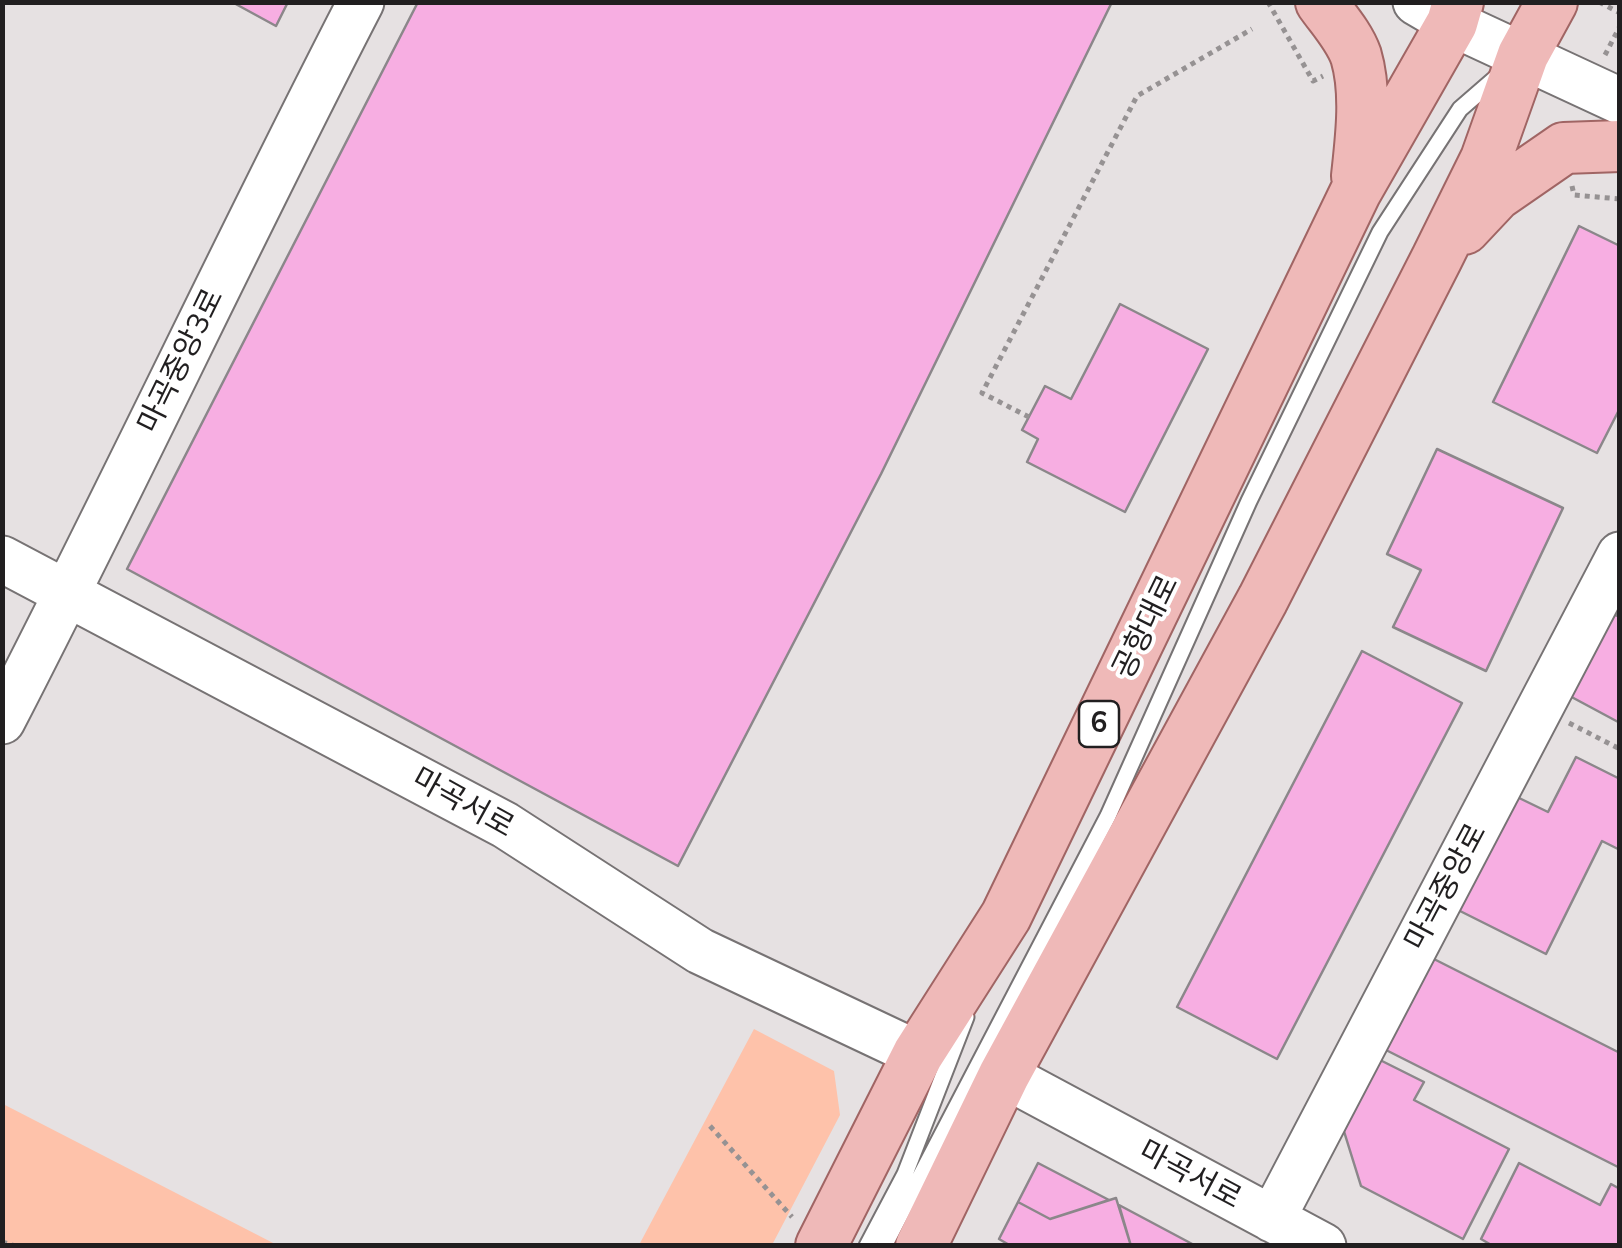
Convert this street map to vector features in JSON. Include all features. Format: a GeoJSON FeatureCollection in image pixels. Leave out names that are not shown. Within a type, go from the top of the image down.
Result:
{"type":"FeatureCollection","features":[{"type":"Feature","properties":{"kind":"main road"},"geometry":{"type":"LineString","coordinates":[[1321,2],[1356,57],[1361,88],[1356,191]]}},
{"type":"Feature","properties":{"kind":"main road"},"geometry":{"type":"LineString","coordinates":[[921,1246],[1004,1075],[1263,599],[1436,258],[1486,159],[1523,56],[1552,2]]}},
{"type":"Feature","properties":{"kind":"main road","name":"공항대로"},"geometry":{"type":"LineString","coordinates":[[808,1233],[1006,916],[1356,191],[1451,8]]}},
{"type":"Feature","properties":{"kind":"main road"},"geometry":{"type":"LineString","coordinates":[[1436,258],[1496,194],[1564,148],[1620,146]]}},
{"type":"Feature","properties":{"kind":"street","name":"마곡중앙3로"},"geometry":{"type":"LineString","coordinates":[[2,721],[361,2]]}},
{"type":"Feature","properties":{"kind":"street"},"geometry":{"type":"LineString","coordinates":[[1451,8],[1523,56],[1620,101]]}},
{"type":"Feature","properties":{"kind":"street","name":"마곡중앙로"},"geometry":{"type":"LineString","coordinates":[[1272,1219],[1620,555]]}},
{"type":"Feature","properties":{"kind":"street","name":"마곡서로"},"geometry":{"type":"LineString","coordinates":[[2,559],[505,825],[700,951],[918,1054]]}},
{"type":"Feature","properties":{"kind":"street","name":"마곡서로"},"geometry":{"type":"LineString","coordinates":[[1004,1075],[1324,1246]]}},
{"type":"Feature","properties":{"kind":"lane"},"geometry":{"type":"LineString","coordinates":[[884,1246],[1108,816],[1249,501],[1380,232],[1460,109],[1523,56]]}},
{"type":"Feature","properties":{"kind":"lane"},"geometry":{"type":"LineString","coordinates":[[977,990],[1006,916]]}},
{"type":"Feature","properties":{"kind":"lane"},"geometry":{"type":"LineString","coordinates":[[867,1246],[905,1174],[970,1008]]}},
{"type":"Feature","properties":{"kind":"path"},"geometry":{"type":"LineString","coordinates":[[1268,2],[1313,82],[1322,76]]}},
{"type":"Feature","properties":{"kind":"path"},"geometry":{"type":"LineString","coordinates":[[1600,2],[1620,14]]}},
{"type":"Feature","properties":{"kind":"path"},"geometry":{"type":"LineString","coordinates":[[1028,417],[982,393],[1137,96],[1252,29]]}},
{"type":"Feature","properties":{"kind":"path"},"geometry":{"type":"LineString","coordinates":[[1574,195],[1620,198]]}},
{"type":"Feature","properties":{"kind":"path"},"geometry":{"type":"LineString","coordinates":[[1540,707],[1620,749]]}},
{"type":"Feature","properties":{"kind":"path"},"geometry":{"type":"LineString","coordinates":[[710,1126],[808,1233]]}},
{"type":"Feature","properties":{"kind":"path"},"geometry":{"type":"LineString","coordinates":[[2,1242],[14,1246]]}},
{"type":"Feature","properties":{"kind":"shaded area"},"geometry":{"type":"Polygon","coordinates":[[[754,1029],[834,1071],[840,1115],[772,1245],[639,1245],[754,1029]]]}},
{"type":"Feature","properties":{"kind":"shaded area"},"geometry":{"type":"Polygon","coordinates":[[[3,1104],[277,1245],[3,1245],[3,1104]]]}},
{"type":"Feature","properties":{"kind":"building"},"geometry":{"type":"Polygon","coordinates":[[[232,2],[288,2],[276,26],[232,2]]]}},
{"type":"Feature","properties":{"kind":"building"},"geometry":{"type":"Polygon","coordinates":[[[418,2],[1112,2],[881,474],[678,866],[127,569],[418,2]]]}},
{"type":"Feature","properties":{"kind":"building"},"geometry":{"type":"Polygon","coordinates":[[[1579,226],[1620,246],[1620,408],[1597,453],[1493,402],[1579,226]]]}},
{"type":"Feature","properties":{"kind":"building"},"geometry":{"type":"Polygon","coordinates":[[[1120,304],[1208,349],[1125,512],[1027,462],[1038,439],[1022,430],[1045,386],[1071,399],[1120,304]]]}},
{"type":"Feature","properties":{"kind":"building"},"geometry":{"type":"Polygon","coordinates":[[[1437,449],[1563,508],[1486,671],[1393,627],[1421,570],[1387,554],[1437,449]]]}},
{"type":"Feature","properties":{"kind":"building"},"geometry":{"type":"Polygon","coordinates":[[[1609,612],[1620,617],[1620,723],[1566,694],[1609,612]]]}},
{"type":"Feature","properties":{"kind":"building"},"geometry":{"type":"Polygon","coordinates":[[[1362,651],[1462,703],[1277,1059],[1177,1007],[1362,651]]]}},
{"type":"Feature","properties":{"kind":"building"},"geometry":{"type":"Polygon","coordinates":[[[1576,757],[1620,779],[1620,850],[1602,841],[1546,954],[1458,910],[1515,796],[1548,812],[1576,757]]]}},
{"type":"Feature","properties":{"kind":"building"},"geometry":{"type":"Polygon","coordinates":[[[1424,954],[1620,1053],[1620,1168],[1378,1046],[1424,954]]]}},
{"type":"Feature","properties":{"kind":"building"},"geometry":{"type":"Polygon","coordinates":[[[1376,1058],[1424,1082],[1414,1100],[1509,1149],[1463,1239],[1361,1186],[1342,1125],[1376,1058]]]}},
{"type":"Feature","properties":{"kind":"building"},"geometry":{"type":"Polygon","coordinates":[[[1038,1163],[1109,1200],[1050,1219],[1018,1202],[1038,1163]]]}},
{"type":"Feature","properties":{"kind":"building"},"geometry":{"type":"Polygon","coordinates":[[[1519,1163],[1600,1205],[1611,1184],[1620,1189],[1620,1246],[1493,1246],[1481,1239],[1519,1163]]]}},
{"type":"Feature","properties":{"kind":"building"},"geometry":{"type":"Polygon","coordinates":[[[1116,1198],[1131,1246],[1011,1246],[999,1239],[1018,1202],[1050,1219],[1116,1198]]]}},
{"type":"Feature","properties":{"kind":"building"},"geometry":{"type":"Polygon","coordinates":[[[1119,1205],[1196,1246],[1131,1246],[1119,1205]]]}}]}
